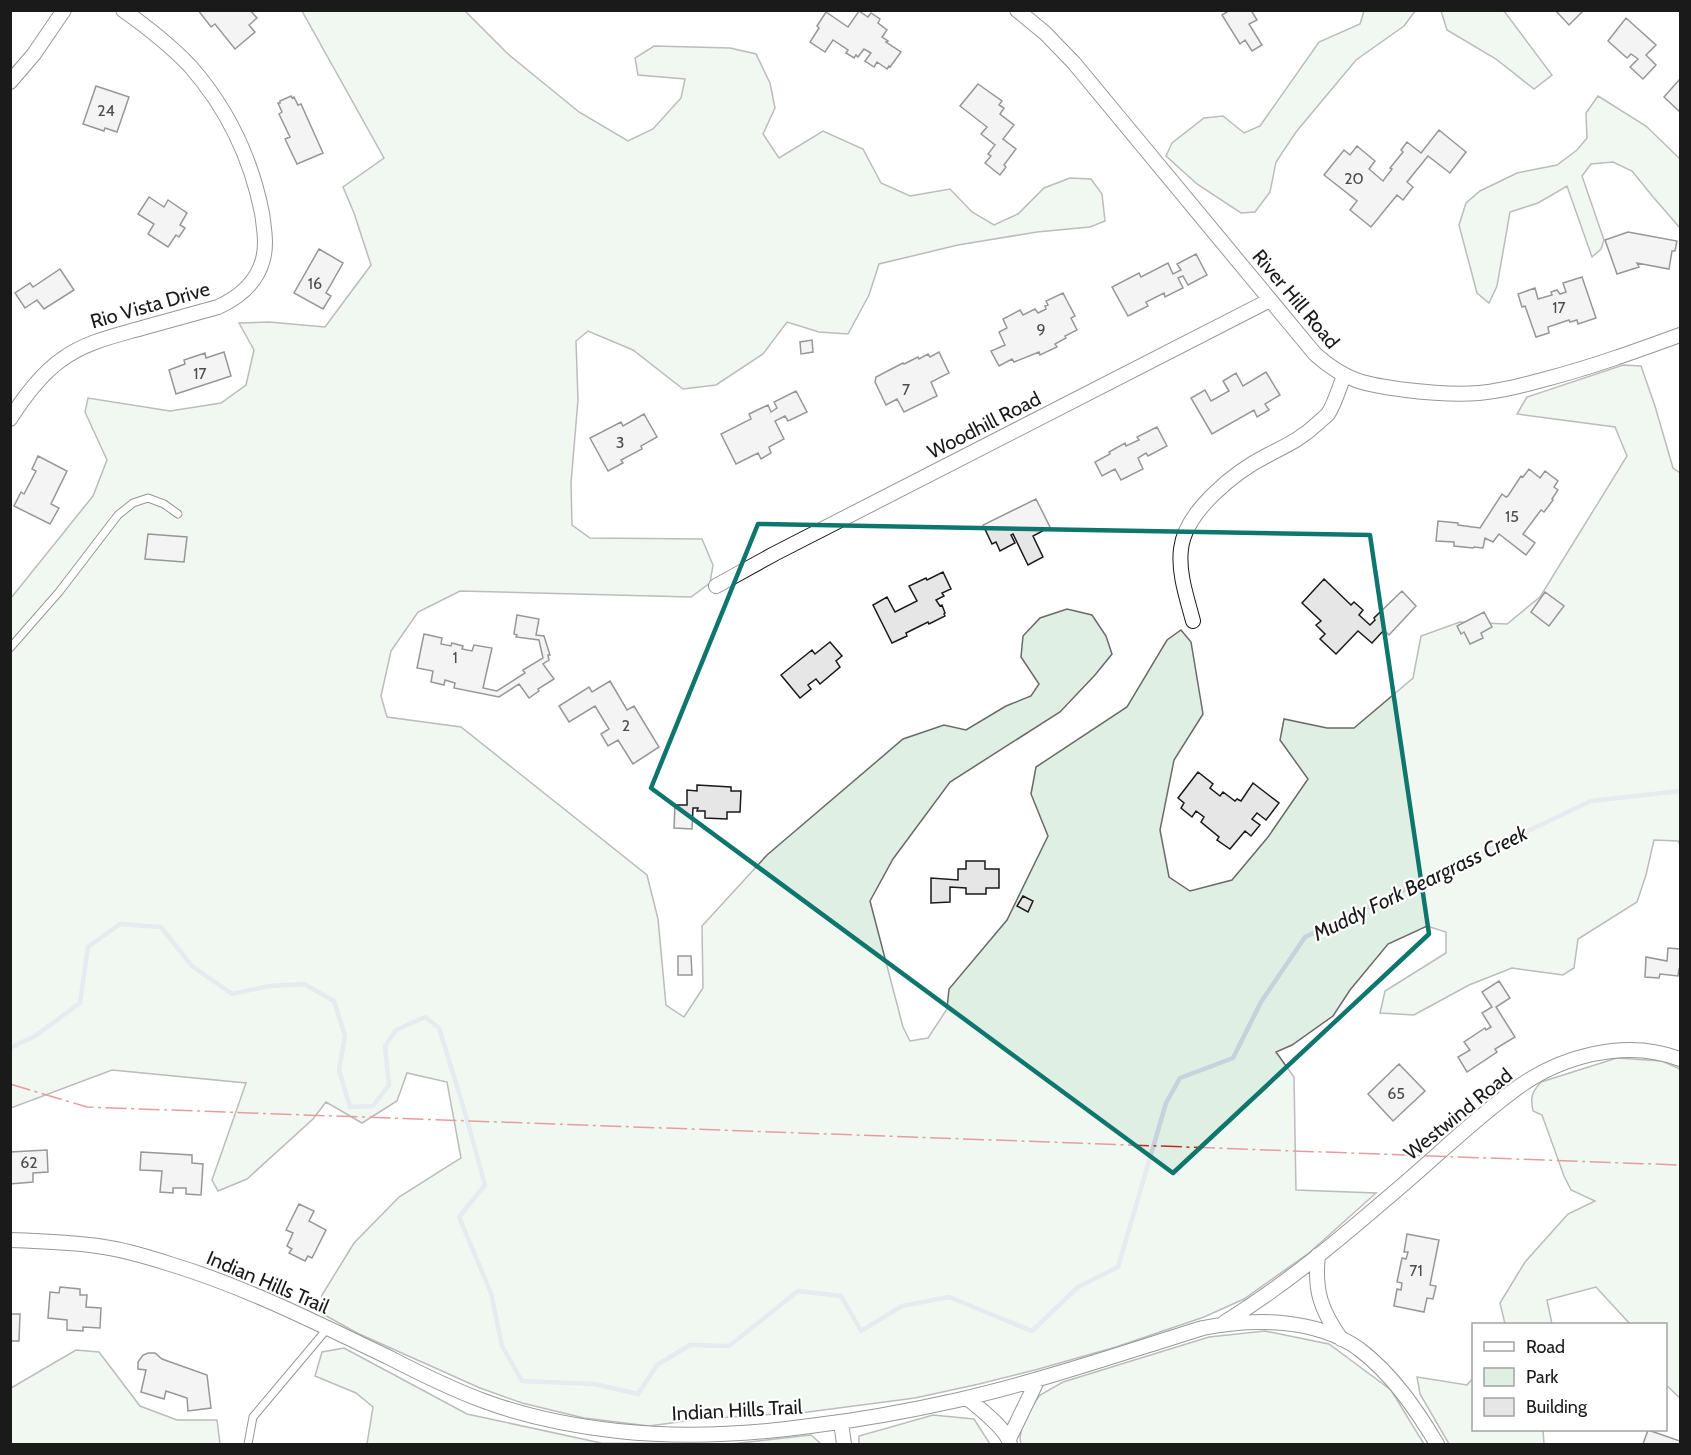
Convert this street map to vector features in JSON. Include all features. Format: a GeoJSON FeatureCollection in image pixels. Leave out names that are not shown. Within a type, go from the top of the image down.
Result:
{"type":"FeatureCollection","features":[{"type":"Feature","properties":{"kind":"street"},"geometry":{"type":"LineString","coordinates":[[10,82],[34,54],[64,10]]}},
{"type":"Feature","properties":{"kind":"street","name":"Rio Vista Drive"},"geometry":{"type":"LineString","coordinates":[[10,419],[33,386],[73,351],[107,337],[218,308],[232,301],[248,287],[264,258],[263,223],[257,189],[248,159],[230,122],[209,90],[168,44],[123,10]]}},
{"type":"Feature","properties":{"kind":"street","name":"River Hill Road"},"geometry":{"type":"LineString","coordinates":[[1017,10],[1045,33],[1074,63],[1315,354],[1344,376],[1365,384],[1387,388],[1441,394],[1481,393],[1565,374],[1680,335]]}},
{"type":"Feature","properties":{"kind":"street","name":"Woodhill Road"},"geometry":{"type":"LineString","coordinates":[[716,586],[774,554],[1270,300]]}},
{"type":"Feature","properties":{"kind":"street"},"geometry":{"type":"LineString","coordinates":[[1193,621],[1181,566],[1184,535],[1192,518],[1238,474],[1252,464],[1288,446],[1306,434],[1327,415],[1344,376]]}},
{"type":"Feature","properties":{"kind":"street","name":"Westwind Road"},"geometry":{"type":"LineString","coordinates":[[1221,1325],[1281,1286],[1473,1123],[1514,1090],[1541,1073],[1584,1056],[1625,1050],[1645,1050],[1680,1059]]}},
{"type":"Feature","properties":{"kind":"street","name":"Indian Hills Trail"},"geometry":{"type":"LineString","coordinates":[[10,1240],[48,1241],[104,1247],[142,1255],[194,1271],[234,1286],[446,1386],[487,1402],[544,1419],[587,1427],[641,1433],[705,1436],[760,1433],[842,1422],[967,1398],[1038,1379],[1203,1328],[1245,1322],[1290,1324],[1327,1333],[1358,1349],[1386,1374],[1421,1418],[1437,1444]]}},
{"type":"Feature","properties":{"kind":"street"},"geometry":{"type":"LineString","coordinates":[[1318,1255],[1316,1275],[1319,1296],[1328,1320],[1341,1340]]}},
{"type":"Feature","properties":{"kind":"street"},"geometry":{"type":"LineString","coordinates":[[967,1398],[986,1414],[1009,1442],[1038,1379]]}},
{"type":"Feature","properties":{"kind":"street"},"geometry":{"type":"LineString","coordinates":[[842,1422],[844,1444]]}},
{"type":"Feature","properties":{"kind":"lane"},"geometry":{"type":"LineString","coordinates":[[10,648],[59,592],[118,515],[133,503],[148,498],[164,504],[178,514]]}},
{"type":"Feature","properties":{"kind":"lane"},"geometry":{"type":"LineString","coordinates":[[248,1444],[253,1416],[327,1329]]}},
{"type":"Feature","properties":{"kind":"highlighted area"},"geometry":{"type":"Polygon","coordinates":[[[758,524],[1370,535],[1429,934],[1173,1173],[651,788],[758,524]]]}},
{"type":"Feature","properties":{"kind":"green space"},"geometry":{"type":"Polygon","coordinates":[[[302,11],[465,11],[508,54],[579,112],[628,141],[653,129],[681,98],[685,79],[638,75],[635,58],[654,46],[730,48],[756,54],[770,83],[775,108],[763,134],[779,158],[823,131],[863,149],[881,183],[910,196],[950,189],[972,212],[994,225],[1018,214],[1044,188],[1070,178],[1091,179],[1102,194],[1105,221],[1090,227],[1037,232],[958,245],[879,264],[869,295],[848,334],[819,332],[787,322],[763,354],[716,385],[683,389],[633,350],[588,331],[576,341],[578,400],[571,483],[572,525],[590,538],[702,539],[713,565],[710,583],[691,597],[460,591],[418,612],[391,651],[381,696],[387,717],[461,727],[647,875],[658,919],[666,1005],[684,1017],[703,988],[702,926],[767,855],[903,739],[944,725],[966,730],[1006,706],[1031,696],[1039,684],[1021,657],[1023,636],[1040,618],[1067,609],[1092,615],[1106,636],[1112,654],[1060,712],[950,782],[893,859],[870,901],[903,1027],[910,1041],[928,1038],[947,1009],[949,989],[1007,920],[1048,836],[1031,794],[1036,767],[1127,707],[1167,640],[1181,630],[1191,642],[1203,714],[1174,760],[1160,830],[1169,877],[1190,891],[1232,880],[1268,837],[1308,779],[1280,740],[1284,719],[1327,728],[1354,728],[1413,678],[1421,636],[1460,622],[1507,624],[1540,597],[1627,456],[1615,427],[1517,414],[1527,397],[1623,365],[1641,366],[1673,468],[1680,473],[1680,845],[1678,841],[1654,840],[1637,902],[1578,939],[1574,968],[1563,975],[1512,968],[1469,985],[1414,1015],[1380,1013],[1385,991],[1446,953],[1446,932],[1427,926],[1388,944],[1350,990],[1333,1016],[1292,1045],[1276,1052],[1294,1077],[1296,1190],[1376,1193],[1309,1253],[1244,1299],[1204,1317],[1116,1347],[1035,1370],[915,1398],[808,1412],[702,1419],[649,1426],[584,1418],[522,1403],[480,1388],[357,1333],[321,1313],[322,1295],[354,1243],[399,1197],[461,1158],[447,1082],[407,1073],[397,1101],[362,1123],[326,1102],[313,1119],[247,1179],[218,1191],[212,1180],[246,1083],[112,1070],[11,1108],[11,598],[93,496],[107,460],[85,412],[88,398],[170,411],[221,403],[246,385],[254,350],[239,323],[269,322],[325,327],[371,265],[343,187],[384,158],[302,11]]]}},
{"type":"Feature","properties":{"kind":"green space"},"geometry":{"type":"Polygon","coordinates":[[[1364,11],[1415,11],[1404,26],[1356,60],[1296,132],[1276,162],[1270,192],[1255,212],[1241,213],[1197,184],[1166,156],[1172,143],[1204,118],[1223,116],[1244,133],[1260,126],[1319,42],[1360,24],[1364,11]]]}},
{"type":"Feature","properties":{"kind":"green space"},"geometry":{"type":"Polygon","coordinates":[[[1441,11],[1504,11],[1552,75],[1534,89],[1496,59],[1447,30],[1441,11]]]}},
{"type":"Feature","properties":{"kind":"green space"},"geometry":{"type":"Polygon","coordinates":[[[1598,96],[1646,126],[1680,159],[1680,228],[1632,171],[1613,162],[1591,164],[1582,176],[1604,240],[1601,249],[1592,257],[1567,186],[1538,203],[1510,212],[1497,286],[1489,303],[1477,293],[1459,225],[1466,203],[1480,191],[1517,173],[1557,165],[1577,150],[1587,138],[1586,113],[1598,96]]]}},
{"type":"Feature","properties":{"kind":"green space"},"geometry":{"type":"Polygon","coordinates":[[[1617,1058],[1662,1061],[1680,1069],[1680,1398],[1667,1386],[1667,1323],[1629,1323],[1596,1287],[1547,1300],[1552,1323],[1505,1323],[1500,1303],[1525,1262],[1568,1214],[1595,1201],[1571,1190],[1542,1115],[1533,1111],[1532,1098],[1541,1082],[1617,1058]]]}},
{"type":"Feature","properties":{"kind":"green space"},"geometry":{"type":"Polygon","coordinates":[[[1265,1331],[1329,1344],[1391,1390],[1424,1444],[1021,1444],[1023,1419],[1040,1395],[1063,1382],[1209,1337],[1265,1331]]]}},
{"type":"Feature","properties":{"kind":"green space"},"geometry":{"type":"Polygon","coordinates":[[[344,1348],[467,1414],[601,1443],[731,1444],[367,1444],[373,1407],[356,1393],[315,1376],[322,1352],[344,1348]]]}},
{"type":"Feature","properties":{"kind":"green space"},"geometry":{"type":"Polygon","coordinates":[[[76,1350],[99,1352],[140,1406],[177,1420],[217,1420],[220,1444],[11,1444],[11,1388],[76,1350]]]}},
{"type":"Feature","properties":{"kind":"green space"},"geometry":{"type":"Polygon","coordinates":[[[1417,1377],[1467,1385],[1472,1379],[1472,1431],[1543,1431],[1544,1444],[1449,1444],[1420,1394],[1417,1377]]]}},
{"type":"Feature","properties":{"kind":"green space"},"geometry":{"type":"Polygon","coordinates":[[[933,1415],[974,1419],[990,1444],[859,1444],[859,1436],[933,1415]]]}},
{"type":"Feature","properties":{"kind":"green space"},"geometry":{"type":"Polygon","coordinates":[[[811,1435],[821,1444],[731,1444],[811,1435]]]}},
{"type":"Feature","properties":{"kind":"building"},"geometry":{"type":"Polygon","coordinates":[[[198,10],[250,10],[257,18],[249,25],[255,32],[235,49],[215,24],[211,27],[198,10]]]}},
{"type":"Feature","properties":{"kind":"building"},"geometry":{"type":"Polygon","coordinates":[[[1226,10],[1251,10],[1257,20],[1249,24],[1262,45],[1252,51],[1245,40],[1240,44],[1222,15],[1227,12],[1226,10]]]}},
{"type":"Feature","properties":{"kind":"building"},"geometry":{"type":"Polygon","coordinates":[[[1555,10],[1584,10],[1569,25],[1555,10]]]}},
{"type":"Feature","properties":{"kind":"building"},"geometry":{"type":"Polygon","coordinates":[[[859,11],[868,17],[871,13],[880,19],[878,23],[887,30],[882,37],[901,52],[887,69],[877,62],[874,67],[865,61],[871,53],[864,49],[858,57],[856,55],[854,58],[846,53],[848,50],[833,40],[825,52],[810,42],[826,12],[848,27],[859,11]]]}},
{"type":"Feature","properties":{"kind":"building"},"geometry":{"type":"Polygon","coordinates":[[[1626,18],[1656,45],[1646,55],[1656,65],[1643,79],[1630,67],[1638,59],[1631,54],[1627,58],[1608,41],[1626,18]]]}},
{"type":"Feature","properties":{"kind":"building"},"geometry":{"type":"Polygon","coordinates":[[[1680,79],[1680,112],[1664,97],[1680,79]]]}},
{"type":"Feature","properties":{"kind":"building"},"geometry":{"type":"Polygon","coordinates":[[[978,84],[1002,101],[999,105],[1004,108],[1000,114],[1014,125],[1003,139],[1016,149],[1004,165],[1006,167],[1000,175],[985,163],[991,156],[988,154],[995,145],[981,134],[987,127],[960,106],[978,84]]]}},
{"type":"Feature","properties":{"kind":"building"},"geometry":{"type":"Polygon","coordinates":[[[96,86],[129,97],[117,132],[105,128],[104,131],[83,124],[96,86]]]}},
{"type":"Feature","properties":{"kind":"building"},"geometry":{"type":"Polygon","coordinates":[[[291,96],[298,105],[301,104],[323,153],[297,164],[285,139],[290,137],[279,114],[282,112],[278,103],[291,96]]]}},
{"type":"Feature","properties":{"kind":"building"},"geometry":{"type":"Polygon","coordinates":[[[1439,130],[1466,152],[1450,173],[1428,156],[1407,182],[1413,187],[1403,200],[1397,195],[1371,227],[1350,210],[1357,201],[1324,175],[1344,150],[1350,155],[1357,146],[1375,161],[1369,169],[1383,181],[1403,152],[1401,150],[1407,142],[1421,153],[1439,130]]]}},
{"type":"Feature","properties":{"kind":"building"},"geometry":{"type":"Polygon","coordinates":[[[149,197],[164,207],[168,200],[187,213],[180,225],[185,228],[179,237],[176,235],[168,247],[148,234],[154,224],[138,214],[149,197]]]}},
{"type":"Feature","properties":{"kind":"building"},"geometry":{"type":"Polygon","coordinates":[[[1628,232],[1677,241],[1675,251],[1672,251],[1669,269],[1637,263],[1639,267],[1617,274],[1605,240],[1628,232]]]}},
{"type":"Feature","properties":{"kind":"building"},"geometry":{"type":"Polygon","coordinates":[[[319,249],[343,263],[326,293],[331,296],[323,309],[294,293],[319,249]]]}},
{"type":"Feature","properties":{"kind":"building"},"geometry":{"type":"Polygon","coordinates":[[[1196,254],[1207,275],[1188,285],[1183,276],[1178,278],[1183,288],[1165,297],[1164,293],[1146,302],[1148,306],[1128,316],[1112,287],[1139,273],[1141,277],[1168,263],[1173,274],[1181,270],[1177,264],[1196,254]]]}},
{"type":"Feature","properties":{"kind":"building"},"geometry":{"type":"Polygon","coordinates":[[[60,269],[74,290],[44,309],[37,300],[25,308],[15,293],[30,283],[33,287],[60,269]]]}},
{"type":"Feature","properties":{"kind":"building"},"geometry":{"type":"Polygon","coordinates":[[[1582,277],[1596,318],[1578,324],[1577,320],[1570,322],[1569,320],[1548,327],[1549,333],[1536,337],[1525,306],[1522,307],[1518,294],[1535,288],[1538,299],[1552,295],[1551,292],[1557,290],[1560,294],[1566,292],[1563,283],[1582,277]]]}},
{"type":"Feature","properties":{"kind":"building"},"geometry":{"type":"Polygon","coordinates":[[[1063,293],[1075,316],[1071,318],[1077,330],[1055,344],[1057,347],[1040,355],[1039,352],[1014,362],[1012,359],[999,366],[991,351],[1005,345],[999,332],[1007,328],[1003,319],[1020,310],[1023,315],[1035,309],[1038,313],[1046,309],[1045,306],[1048,305],[1046,301],[1063,293]]]}},
{"type":"Feature","properties":{"kind":"building"},"geometry":{"type":"Polygon","coordinates":[[[812,340],[813,352],[801,354],[800,342],[812,340]]]}},
{"type":"Feature","properties":{"kind":"building"},"geometry":{"type":"Polygon","coordinates":[[[224,352],[231,376],[176,394],[169,370],[185,364],[184,360],[205,353],[206,358],[224,352]]]}},
{"type":"Feature","properties":{"kind":"building"},"geometry":{"type":"Polygon","coordinates":[[[939,352],[949,373],[931,382],[937,396],[904,412],[897,399],[886,405],[875,382],[876,377],[918,357],[919,359],[928,354],[930,357],[939,352]]]}},
{"type":"Feature","properties":{"kind":"building"},"geometry":{"type":"Polygon","coordinates":[[[1266,372],[1280,395],[1265,404],[1269,410],[1257,417],[1254,410],[1212,434],[1191,398],[1205,390],[1211,401],[1229,391],[1223,381],[1236,373],[1243,386],[1266,372]]]}},
{"type":"Feature","properties":{"kind":"building"},"geometry":{"type":"Polygon","coordinates":[[[796,391],[807,412],[788,421],[785,416],[775,421],[784,439],[769,447],[771,453],[761,459],[758,453],[736,464],[721,434],[751,419],[749,414],[768,405],[771,412],[777,408],[774,402],[796,391]]]}},
{"type":"Feature","properties":{"kind":"building"},"geometry":{"type":"Polygon","coordinates":[[[644,414],[657,437],[641,446],[642,449],[621,460],[623,463],[608,471],[590,438],[621,422],[623,426],[644,414]]]}},
{"type":"Feature","properties":{"kind":"building"},"geometry":{"type":"Polygon","coordinates":[[[1157,427],[1167,446],[1148,456],[1146,453],[1138,458],[1143,469],[1121,480],[1115,469],[1102,476],[1095,462],[1125,443],[1126,446],[1139,440],[1137,437],[1157,427]]]}},
{"type":"Feature","properties":{"kind":"building"},"geometry":{"type":"Polygon","coordinates":[[[38,456],[67,471],[51,504],[59,508],[50,524],[14,506],[21,492],[24,494],[36,471],[32,469],[38,456]]]}},
{"type":"Feature","properties":{"kind":"building"},"geometry":{"type":"Polygon","coordinates":[[[1529,469],[1540,478],[1545,471],[1558,481],[1554,487],[1558,490],[1544,512],[1541,510],[1523,534],[1535,543],[1526,555],[1499,534],[1493,542],[1485,538],[1483,548],[1454,546],[1454,542],[1436,541],[1438,521],[1480,528],[1502,494],[1508,496],[1521,476],[1523,477],[1529,469]]]}},
{"type":"Feature","properties":{"kind":"building"},"geometry":{"type":"Polygon","coordinates":[[[1036,499],[1050,527],[1033,536],[1043,557],[1028,565],[1013,534],[1011,535],[1015,543],[1000,551],[996,542],[992,544],[983,525],[1036,499]]]}},
{"type":"Feature","properties":{"kind":"building"},"geometry":{"type":"Polygon","coordinates":[[[148,534],[187,537],[184,562],[145,559],[148,534]]]}},
{"type":"Feature","properties":{"kind":"building"},"geometry":{"type":"Polygon","coordinates":[[[943,572],[951,589],[942,593],[944,596],[936,600],[940,606],[942,605],[945,616],[906,633],[907,636],[892,643],[873,605],[887,597],[895,612],[917,601],[909,586],[943,572]]]}},
{"type":"Feature","properties":{"kind":"building"},"geometry":{"type":"Polygon","coordinates":[[[1324,579],[1351,605],[1354,602],[1363,610],[1359,615],[1370,625],[1375,620],[1374,618],[1402,591],[1416,606],[1389,635],[1384,630],[1372,643],[1358,631],[1336,654],[1320,639],[1325,634],[1316,625],[1321,621],[1302,603],[1324,579]]]}},
{"type":"Feature","properties":{"kind":"building"},"geometry":{"type":"Polygon","coordinates":[[[1545,592],[1564,606],[1549,626],[1531,612],[1545,592]]]}},
{"type":"Feature","properties":{"kind":"building"},"geometry":{"type":"Polygon","coordinates":[[[1484,612],[1492,627],[1481,633],[1483,638],[1470,644],[1464,632],[1461,634],[1457,626],[1484,612]]]}},
{"type":"Feature","properties":{"kind":"building"},"geometry":{"type":"Polygon","coordinates":[[[517,615],[539,619],[536,635],[544,636],[550,655],[548,655],[549,660],[543,664],[554,679],[529,698],[519,684],[499,697],[454,688],[455,683],[445,680],[444,685],[431,682],[433,671],[417,668],[424,634],[442,638],[441,644],[451,646],[452,643],[463,646],[462,649],[472,651],[474,645],[492,648],[483,688],[497,691],[525,673],[523,670],[543,658],[539,640],[516,637],[517,635],[514,634],[517,615]]]}},
{"type":"Feature","properties":{"kind":"building"},"geometry":{"type":"Polygon","coordinates":[[[830,642],[842,656],[836,661],[840,667],[820,684],[816,679],[808,685],[811,689],[800,698],[781,675],[812,650],[815,654],[830,642]]]}},
{"type":"Feature","properties":{"kind":"building"},"geometry":{"type":"Polygon","coordinates":[[[610,681],[627,710],[634,706],[659,747],[633,764],[618,740],[608,746],[601,734],[609,729],[595,706],[569,722],[559,706],[589,687],[592,692],[610,681]]]}},
{"type":"Feature","properties":{"kind":"building"},"geometry":{"type":"Polygon","coordinates":[[[1198,772],[1213,784],[1210,788],[1220,796],[1223,792],[1235,801],[1237,799],[1241,801],[1253,783],[1279,803],[1266,820],[1257,813],[1252,819],[1260,825],[1251,836],[1245,831],[1230,849],[1217,840],[1219,837],[1201,822],[1204,817],[1196,811],[1192,817],[1181,808],[1184,803],[1178,798],[1198,772]]]}},
{"type":"Feature","properties":{"kind":"building"},"geometry":{"type":"Polygon","coordinates":[[[697,785],[731,787],[731,791],[741,791],[740,812],[727,812],[727,819],[705,818],[705,811],[697,811],[698,808],[693,808],[692,829],[674,828],[675,805],[687,805],[687,790],[697,791],[697,785]]]}},
{"type":"Feature","properties":{"kind":"building"},"geometry":{"type":"Polygon","coordinates":[[[966,861],[985,861],[985,869],[999,869],[999,888],[986,888],[986,894],[966,894],[966,888],[950,887],[950,902],[931,903],[931,878],[958,880],[958,869],[966,869],[966,861]]]}},
{"type":"Feature","properties":{"kind":"building"},"geometry":{"type":"Polygon","coordinates":[[[1023,896],[1033,901],[1028,912],[1017,906],[1023,896]]]}},
{"type":"Feature","properties":{"kind":"building"},"geometry":{"type":"Polygon","coordinates":[[[1668,948],[1680,949],[1678,976],[1660,974],[1659,978],[1645,977],[1646,957],[1667,961],[1668,948]]]}},
{"type":"Feature","properties":{"kind":"building"},"geometry":{"type":"Polygon","coordinates":[[[678,956],[691,956],[692,975],[678,975],[678,956]]]}},
{"type":"Feature","properties":{"kind":"building"},"geometry":{"type":"Polygon","coordinates":[[[1499,981],[1510,998],[1496,1007],[1515,1037],[1495,1049],[1497,1052],[1467,1072],[1458,1057],[1470,1050],[1464,1042],[1485,1028],[1486,1030],[1491,1027],[1482,1013],[1492,1007],[1482,992],[1499,981]]]}},
{"type":"Feature","properties":{"kind":"building"},"geometry":{"type":"Polygon","coordinates":[[[1399,1064],[1425,1091],[1393,1121],[1368,1094],[1399,1064]]]}},
{"type":"Feature","properties":{"kind":"building"},"geometry":{"type":"Polygon","coordinates":[[[47,1150],[48,1172],[33,1173],[33,1182],[10,1184],[10,1152],[47,1150]]]}},
{"type":"Feature","properties":{"kind":"building"},"geometry":{"type":"Polygon","coordinates":[[[141,1152],[192,1155],[192,1163],[203,1164],[201,1195],[186,1194],[186,1188],[173,1188],[173,1193],[160,1192],[162,1171],[140,1170],[141,1152]]]}},
{"type":"Feature","properties":{"kind":"building"},"geometry":{"type":"Polygon","coordinates":[[[299,1204],[314,1211],[309,1221],[326,1230],[312,1258],[308,1256],[305,1261],[289,1253],[292,1249],[287,1246],[293,1233],[286,1230],[299,1204]]]}},
{"type":"Feature","properties":{"kind":"building"},"geometry":{"type":"Polygon","coordinates":[[[1407,1234],[1439,1240],[1430,1285],[1436,1286],[1433,1299],[1427,1298],[1424,1312],[1394,1306],[1397,1289],[1401,1290],[1402,1283],[1397,1282],[1402,1258],[1406,1259],[1408,1252],[1404,1252],[1407,1234]]]}},
{"type":"Feature","properties":{"kind":"building"},"geometry":{"type":"Polygon","coordinates":[[[60,1287],[80,1289],[80,1295],[87,1295],[86,1307],[101,1308],[100,1328],[83,1327],[83,1331],[67,1330],[67,1320],[48,1318],[50,1292],[59,1293],[60,1287]]]}},
{"type":"Feature","properties":{"kind":"building"},"geometry":{"type":"Polygon","coordinates":[[[10,1314],[20,1314],[19,1341],[10,1341],[10,1314]]]}},
{"type":"Feature","properties":{"kind":"building"},"geometry":{"type":"Polygon","coordinates":[[[155,1353],[162,1359],[207,1375],[211,1408],[188,1411],[187,1398],[166,1391],[164,1399],[141,1392],[146,1370],[138,1369],[138,1362],[143,1355],[155,1353]]]}},
{"type":"Feature","properties":{"kind":"building"},"geometry":{"type":"Polygon","coordinates":[[[1648,1431],[1680,1441],[1680,1444],[1643,1444],[1648,1431]]]}},
{"type":"Feature","properties":{"kind":"waterway","name":"Muddy Fork Beargrass Creek"},"geometry":{"type":"LineString","coordinates":[[10,1048],[35,1036],[80,1003],[88,947],[120,924],[161,927],[192,966],[232,994],[269,986],[304,984],[334,1001],[345,1036],[339,1070],[350,1107],[373,1106],[389,1085],[385,1046],[396,1030],[425,1017],[439,1028],[485,1185],[459,1217],[491,1293],[502,1346],[522,1381],[594,1384],[638,1394],[657,1365],[690,1345],[729,1346],[798,1291],[841,1296],[861,1331],[902,1306],[949,1297],[1032,1331],[1078,1287],[1118,1267],[1166,1103],[1180,1078],[1233,1058],[1261,1002],[1305,937],[1591,801],[1680,791]]}},
{"type":"Feature","properties":{"kind":"power"},"geometry":{"type":"LineString","coordinates":[[10,1084],[87,1107],[1680,1165]]}}]}
